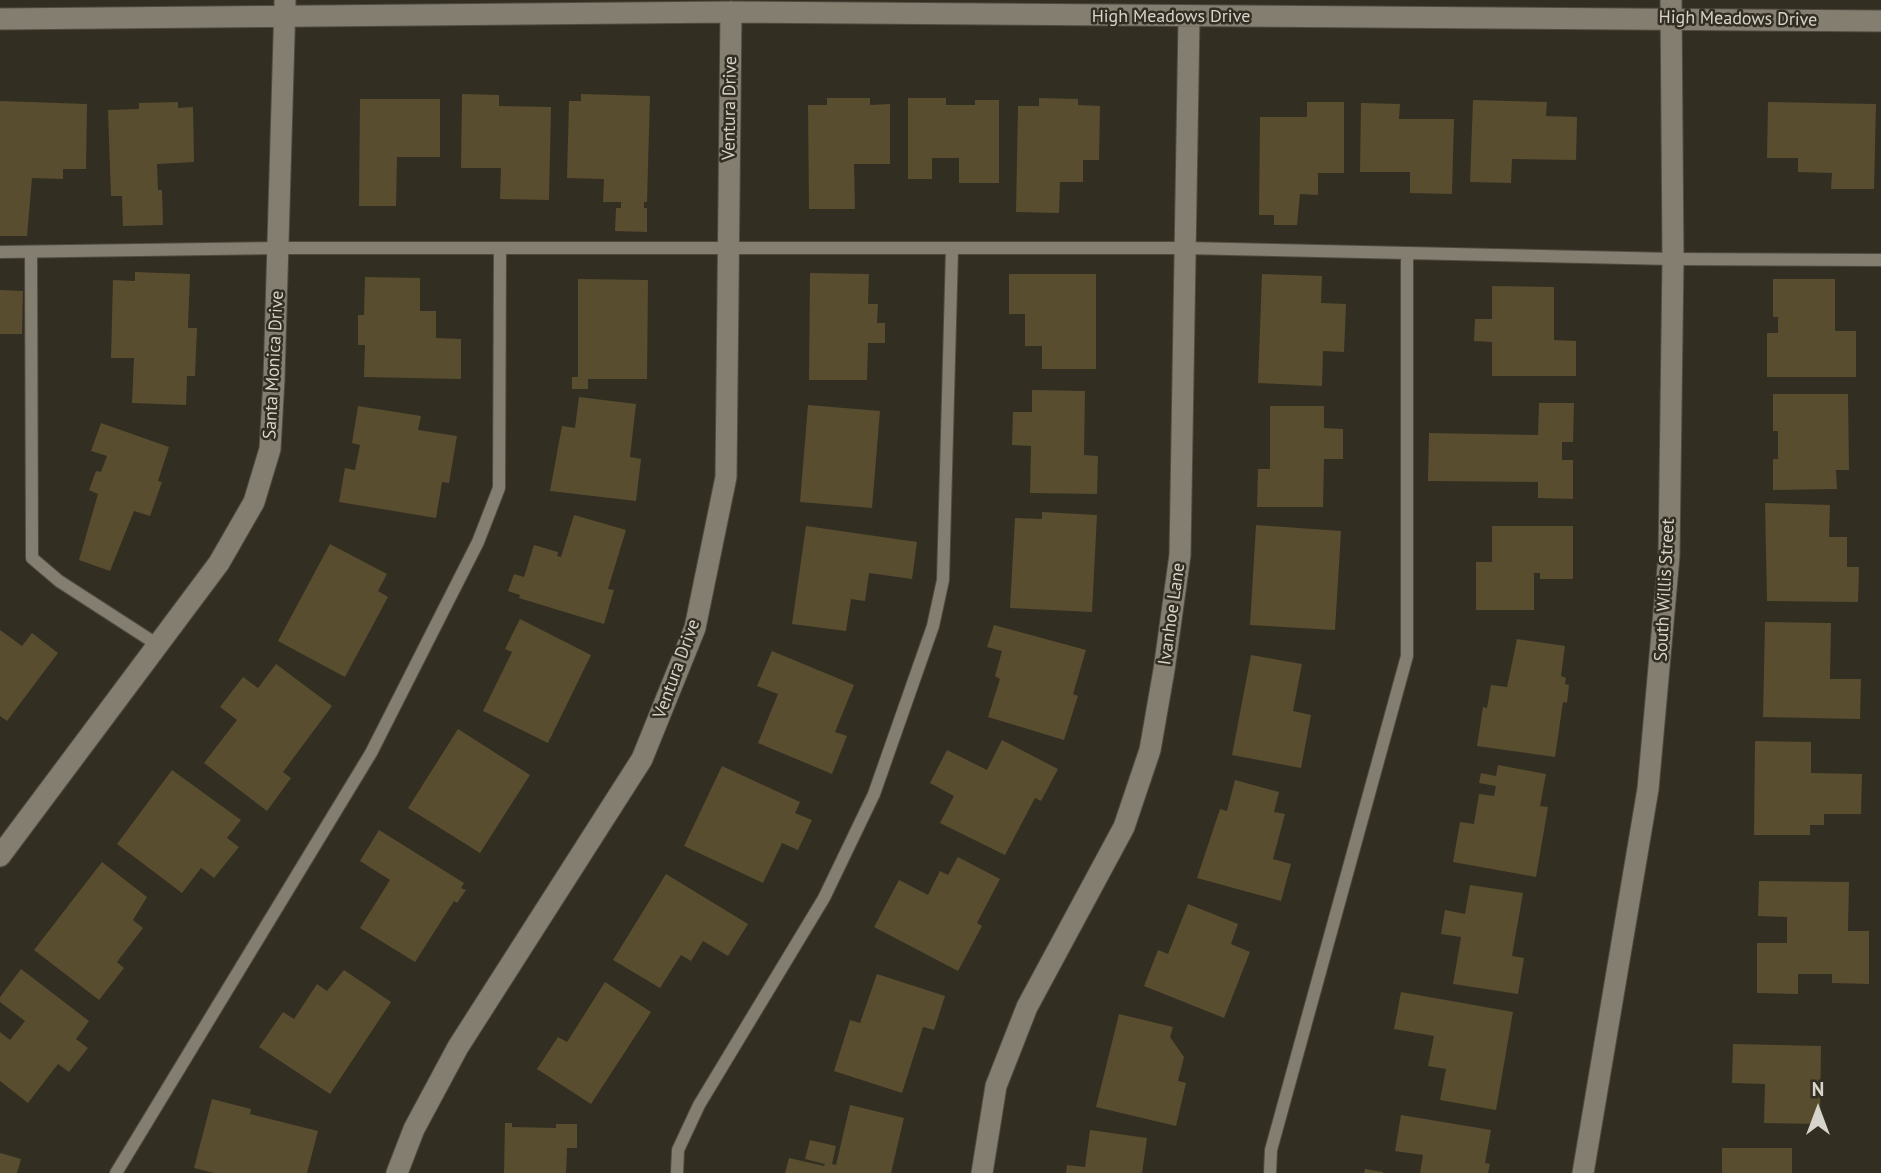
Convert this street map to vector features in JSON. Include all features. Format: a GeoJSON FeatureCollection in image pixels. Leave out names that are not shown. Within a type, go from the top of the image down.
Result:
{"type":"FeatureCollection","features":[{"type":"Feature","properties":{"kind":"street","name":"High Meadows Drive"},"geometry":{"type":"LineString","coordinates":[[0,19],[285,7],[1189,18],[1671,9],[1881,21]]}},
{"type":"Feature","properties":{"kind":"street","name":"Santa Monica Drive"},"geometry":{"type":"LineString","coordinates":[[3,846],[219,563],[254,502],[270,449],[285,7]]}},
{"type":"Feature","properties":{"kind":"street","name":"South Willis Street"},"geometry":{"type":"LineString","coordinates":[[1583,1173],[1648,789],[1669,556],[1671,9]]}},
{"type":"Feature","properties":{"kind":"street","name":"Ventura Drive"},"geometry":{"type":"LineString","coordinates":[[397,1173],[414,1129],[458,1047],[642,759],[695,628],[726,477],[731,12]]}},
{"type":"Feature","properties":{"kind":"street","name":"Ivanhoe Lane"},"geometry":{"type":"LineString","coordinates":[[982,1173],[996,1086],[1027,1007],[1124,827],[1150,750],[1180,555],[1189,18]]}},
{"type":"Feature","properties":{"kind":"lane"},"geometry":{"type":"LineString","coordinates":[[0,252],[278,248],[1186,248],[1672,259],[1881,260]]}},
{"type":"Feature","properties":{"kind":"lane"},"geometry":{"type":"LineString","coordinates":[[116,1173],[371,753],[478,542],[499,488],[500,249]]}},
{"type":"Feature","properties":{"kind":"lane"},"geometry":{"type":"LineString","coordinates":[[677,1173],[678,1150],[699,1105],[824,898],[874,794],[933,626],[943,580],[952,249]]}},
{"type":"Feature","properties":{"kind":"lane"},"geometry":{"type":"LineString","coordinates":[[31,252],[32,558],[59,582],[158,645]]}},
{"type":"Feature","properties":{"kind":"lane"},"geometry":{"type":"LineString","coordinates":[[1270,1173],[1271,1150],[1407,656],[1407,253]]}},
{"type":"Feature","properties":{"kind":"building"},"geometry":{"type":"Polygon","coordinates":[[[462,94],[499,95],[499,106],[551,107],[549,200],[500,199],[501,168],[461,168],[462,94]]]}},
{"type":"Feature","properties":{"kind":"building"},"geometry":{"type":"Polygon","coordinates":[[[581,94],[650,96],[647,202],[644,202],[644,208],[647,208],[647,232],[615,231],[616,208],[621,208],[621,202],[603,202],[604,179],[567,178],[569,101],[581,101],[581,94]]]}},
{"type":"Feature","properties":{"kind":"building"},"geometry":{"type":"Polygon","coordinates":[[[827,98],[870,98],[870,105],[890,104],[890,164],[854,164],[855,209],[809,209],[808,105],[827,105],[827,98]]]}},
{"type":"Feature","properties":{"kind":"building"},"geometry":{"type":"Polygon","coordinates":[[[908,98],[946,98],[946,105],[975,105],[975,100],[999,100],[999,183],[959,183],[959,158],[932,158],[932,179],[908,179],[908,98]]]}},
{"type":"Feature","properties":{"kind":"building"},"geometry":{"type":"Polygon","coordinates":[[[1039,98],[1078,99],[1078,105],[1100,106],[1099,160],[1083,160],[1083,182],[1060,182],[1059,213],[1016,212],[1018,106],[1039,106],[1039,98]]]}},
{"type":"Feature","properties":{"kind":"building"},"geometry":{"type":"Polygon","coordinates":[[[360,99],[440,99],[440,157],[397,157],[396,206],[359,206],[360,99]]]}},
{"type":"Feature","properties":{"kind":"building"},"geometry":{"type":"Polygon","coordinates":[[[1473,100],[1547,102],[1546,116],[1577,117],[1576,160],[1512,159],[1511,183],[1470,182],[1473,100]]]}},
{"type":"Feature","properties":{"kind":"building"},"geometry":{"type":"Polygon","coordinates":[[[0,101],[87,104],[86,169],[63,169],[63,179],[32,178],[27,236],[0,236],[0,101]]]}},
{"type":"Feature","properties":{"kind":"building"},"geometry":{"type":"Polygon","coordinates":[[[178,102],[178,108],[193,107],[194,162],[157,164],[158,190],[162,190],[163,225],[123,226],[122,196],[111,196],[108,110],[139,109],[139,103],[178,102]]]}},
{"type":"Feature","properties":{"kind":"building"},"geometry":{"type":"Polygon","coordinates":[[[1307,102],[1344,102],[1344,173],[1318,173],[1318,195],[1300,194],[1297,225],[1274,225],[1274,215],[1259,215],[1260,117],[1307,117],[1307,102]]]}},
{"type":"Feature","properties":{"kind":"building"},"geometry":{"type":"Polygon","coordinates":[[[1768,102],[1876,104],[1874,189],[1831,189],[1832,173],[1798,172],[1798,158],[1767,158],[1768,102]]]}},
{"type":"Feature","properties":{"kind":"building"},"geometry":{"type":"Polygon","coordinates":[[[1361,103],[1400,104],[1399,119],[1454,119],[1452,194],[1410,193],[1410,172],[1360,172],[1361,103]]]}},
{"type":"Feature","properties":{"kind":"building"},"geometry":{"type":"Polygon","coordinates":[[[135,272],[190,274],[188,328],[197,328],[195,376],[187,376],[186,405],[132,403],[134,358],[111,358],[113,280],[135,281],[135,272]]]}},
{"type":"Feature","properties":{"kind":"building"},"geometry":{"type":"Polygon","coordinates":[[[810,273],[869,274],[868,304],[878,304],[877,323],[885,323],[885,343],[868,343],[867,380],[809,380],[810,273]]]}},
{"type":"Feature","properties":{"kind":"building"},"geometry":{"type":"Polygon","coordinates":[[[1009,274],[1096,274],[1096,369],[1042,369],[1042,346],[1025,346],[1025,314],[1009,314],[1009,274]]]}},
{"type":"Feature","properties":{"kind":"building"},"geometry":{"type":"Polygon","coordinates":[[[1262,274],[1322,276],[1321,303],[1346,304],[1344,352],[1323,351],[1322,386],[1258,383],[1262,274]]]}},
{"type":"Feature","properties":{"kind":"building"},"geometry":{"type":"Polygon","coordinates":[[[365,277],[420,278],[420,311],[436,311],[436,338],[461,339],[461,379],[364,377],[365,345],[358,345],[358,315],[364,315],[365,277]]]}},
{"type":"Feature","properties":{"kind":"building"},"geometry":{"type":"Polygon","coordinates":[[[578,279],[648,280],[647,379],[588,379],[588,389],[572,389],[572,377],[578,377],[578,279]]]}},
{"type":"Feature","properties":{"kind":"building"},"geometry":{"type":"Polygon","coordinates":[[[1773,279],[1835,279],[1835,331],[1856,331],[1856,377],[1767,377],[1767,333],[1778,333],[1778,317],[1773,317],[1773,279]]]}},
{"type":"Feature","properties":{"kind":"building"},"geometry":{"type":"Polygon","coordinates":[[[1492,286],[1554,287],[1554,340],[1576,341],[1576,376],[1492,376],[1492,342],[1474,341],[1475,319],[1492,319],[1492,286]]]}},
{"type":"Feature","properties":{"kind":"building"},"geometry":{"type":"Polygon","coordinates":[[[0,290],[23,291],[22,334],[0,334],[0,290]]]}},
{"type":"Feature","properties":{"kind":"building"},"geometry":{"type":"Polygon","coordinates":[[[1032,390],[1085,391],[1084,455],[1098,456],[1097,494],[1030,493],[1031,446],[1012,445],[1013,412],[1032,412],[1032,390]]]}},
{"type":"Feature","properties":{"kind":"building"},"geometry":{"type":"Polygon","coordinates":[[[1773,394],[1848,394],[1849,470],[1836,470],[1837,489],[1773,490],[1773,459],[1778,459],[1778,431],[1773,431],[1773,394]]]}},
{"type":"Feature","properties":{"kind":"building"},"geometry":{"type":"Polygon","coordinates":[[[579,397],[636,404],[630,457],[641,459],[636,501],[550,491],[562,426],[575,428],[579,397]]]}},
{"type":"Feature","properties":{"kind":"building"},"geometry":{"type":"Polygon","coordinates":[[[1539,403],[1574,403],[1573,442],[1562,442],[1562,460],[1573,460],[1573,499],[1538,498],[1538,482],[1428,481],[1429,433],[1538,435],[1539,403]]]}},
{"type":"Feature","properties":{"kind":"building"},"geometry":{"type":"Polygon","coordinates":[[[808,405],[880,411],[872,508],[800,502],[808,405]]]}},
{"type":"Feature","properties":{"kind":"building"},"geometry":{"type":"Polygon","coordinates":[[[358,406],[421,416],[418,430],[457,436],[449,483],[442,482],[436,518],[339,502],[345,468],[355,470],[360,445],[352,443],[358,406]]]}},
{"type":"Feature","properties":{"kind":"building"},"geometry":{"type":"Polygon","coordinates":[[[1270,406],[1324,406],[1324,428],[1343,429],[1343,459],[1324,459],[1323,507],[1257,507],[1258,469],[1270,469],[1270,406]]]}},
{"type":"Feature","properties":{"kind":"building"},"geometry":{"type":"Polygon","coordinates":[[[101,423],[169,447],[158,481],[162,482],[150,516],[134,511],[110,571],[79,560],[98,494],[89,490],[96,471],[101,472],[107,456],[91,451],[101,423]]]}},
{"type":"Feature","properties":{"kind":"building"},"geometry":{"type":"Polygon","coordinates":[[[1765,503],[1830,505],[1829,537],[1847,537],[1847,567],[1859,567],[1858,602],[1767,601],[1765,503]]]}},
{"type":"Feature","properties":{"kind":"building"},"geometry":{"type":"Polygon","coordinates":[[[1042,512],[1097,515],[1092,612],[1010,608],[1015,518],[1042,519],[1042,512]]]}},
{"type":"Feature","properties":{"kind":"building"},"geometry":{"type":"Polygon","coordinates":[[[574,515],[626,530],[608,589],[614,590],[604,624],[519,598],[520,595],[508,591],[514,574],[524,577],[534,545],[558,552],[557,556],[561,557],[574,515]]]}},
{"type":"Feature","properties":{"kind":"building"},"geometry":{"type":"Polygon","coordinates":[[[1256,525],[1341,531],[1335,630],[1250,625],[1256,525]]]}},
{"type":"Feature","properties":{"kind":"building"},"geometry":{"type":"Polygon","coordinates":[[[806,526],[917,542],[912,579],[869,573],[865,601],[851,599],[846,631],[792,624],[806,526]]]}},
{"type":"Feature","properties":{"kind":"building"},"geometry":{"type":"Polygon","coordinates":[[[1492,526],[1573,526],[1573,579],[1540,579],[1540,573],[1534,573],[1534,610],[1476,610],[1476,562],[1492,562],[1492,526]]]}},
{"type":"Feature","properties":{"kind":"building"},"geometry":{"type":"Polygon","coordinates":[[[330,544],[387,574],[378,591],[388,597],[345,677],[278,641],[330,544]]]}},
{"type":"Feature","properties":{"kind":"building"},"geometry":{"type":"Polygon","coordinates":[[[520,619],[591,655],[548,743],[483,711],[512,652],[505,649],[520,619]]]}},
{"type":"Feature","properties":{"kind":"building"},"geometry":{"type":"Polygon","coordinates":[[[1765,622],[1831,623],[1830,679],[1861,679],[1860,719],[1763,717],[1765,622]]]}},
{"type":"Feature","properties":{"kind":"building"},"geometry":{"type":"Polygon","coordinates":[[[994,625],[1086,650],[1073,694],[1078,696],[1064,740],[988,717],[1000,679],[995,676],[1002,651],[987,647],[994,625]]]}},
{"type":"Feature","properties":{"kind":"building"},"geometry":{"type":"Polygon","coordinates":[[[0,630],[22,646],[32,633],[58,653],[7,721],[0,716],[0,630]]]}},
{"type":"Feature","properties":{"kind":"building"},"geometry":{"type":"Polygon","coordinates":[[[1517,639],[1565,646],[1561,676],[1566,678],[1565,684],[1569,685],[1567,703],[1563,702],[1555,757],[1477,746],[1483,707],[1487,708],[1491,685],[1507,687],[1517,639]]]}},
{"type":"Feature","properties":{"kind":"building"},"geometry":{"type":"Polygon","coordinates":[[[772,651],[854,685],[835,732],[847,736],[832,774],[758,743],[778,694],[757,686],[772,651]]]}},
{"type":"Feature","properties":{"kind":"building"},"geometry":{"type":"Polygon","coordinates":[[[1251,655],[1302,664],[1293,711],[1311,715],[1301,768],[1232,755],[1251,655]]]}},
{"type":"Feature","properties":{"kind":"building"},"geometry":{"type":"Polygon","coordinates":[[[276,664],[332,706],[283,772],[291,778],[267,811],[204,763],[237,720],[220,707],[243,677],[258,688],[276,664]]]}},
{"type":"Feature","properties":{"kind":"building"},"geometry":{"type":"Polygon","coordinates":[[[458,729],[530,775],[480,853],[408,808],[458,729]]]}},
{"type":"Feature","properties":{"kind":"building"},"geometry":{"type":"Polygon","coordinates":[[[1002,740],[1058,769],[1041,801],[1035,798],[1005,855],[940,823],[954,796],[930,783],[947,750],[987,770],[1002,740]]]}},
{"type":"Feature","properties":{"kind":"building"},"geometry":{"type":"Polygon","coordinates":[[[1755,741],[1811,742],[1811,773],[1862,774],[1861,814],[1824,814],[1824,825],[1810,825],[1810,835],[1754,835],[1755,741]]]}},
{"type":"Feature","properties":{"kind":"building"},"geometry":{"type":"Polygon","coordinates":[[[1498,765],[1546,774],[1540,806],[1548,807],[1536,877],[1453,862],[1460,822],[1474,824],[1479,794],[1494,796],[1496,786],[1479,783],[1481,773],[1496,776],[1498,765]]]}},
{"type":"Feature","properties":{"kind":"building"},"geometry":{"type":"Polygon","coordinates":[[[722,766],[800,802],[795,813],[812,820],[798,850],[782,843],[763,883],[684,846],[722,766]]]}},
{"type":"Feature","properties":{"kind":"building"},"geometry":{"type":"Polygon","coordinates":[[[172,770],[241,820],[227,838],[239,847],[214,878],[201,868],[182,893],[117,844],[172,770]]]}},
{"type":"Feature","properties":{"kind":"building"},"geometry":{"type":"Polygon","coordinates":[[[1235,780],[1279,792],[1274,812],[1285,814],[1273,859],[1291,864],[1281,901],[1197,878],[1220,809],[1227,811],[1235,780]]]}},
{"type":"Feature","properties":{"kind":"building"},"geometry":{"type":"Polygon","coordinates":[[[379,830],[464,883],[461,888],[466,890],[457,903],[454,901],[415,962],[360,928],[390,880],[360,861],[379,830]]]}},
{"type":"Feature","properties":{"kind":"building"},"geometry":{"type":"Polygon","coordinates":[[[958,857],[1000,879],[977,923],[982,926],[958,971],[874,927],[899,880],[928,895],[940,871],[948,875],[958,857]]]}},
{"type":"Feature","properties":{"kind":"building"},"geometry":{"type":"Polygon","coordinates":[[[102,862],[147,897],[133,920],[143,928],[117,962],[124,968],[99,1000],[34,950],[102,862]]]}},
{"type":"Feature","properties":{"kind":"building"},"geometry":{"type":"Polygon","coordinates":[[[666,874],[748,924],[728,956],[703,941],[691,961],[681,955],[660,988],[613,960],[666,874]]]}},
{"type":"Feature","properties":{"kind":"building"},"geometry":{"type":"Polygon","coordinates":[[[1759,881],[1849,882],[1848,931],[1869,931],[1869,984],[1832,983],[1832,974],[1798,974],[1798,994],[1757,993],[1757,943],[1787,943],[1787,917],[1758,916],[1759,881]]]}},
{"type":"Feature","properties":{"kind":"building"},"geometry":{"type":"Polygon","coordinates":[[[1470,885],[1523,893],[1512,956],[1524,958],[1518,994],[1453,984],[1461,937],[1441,934],[1445,910],[1465,914],[1470,885]]]}},
{"type":"Feature","properties":{"kind":"building"},"geometry":{"type":"Polygon","coordinates":[[[1188,904],[1238,924],[1231,944],[1250,952],[1224,1018],[1144,986],[1158,950],[1168,954],[1188,904]]]}},
{"type":"Feature","properties":{"kind":"building"},"geometry":{"type":"Polygon","coordinates":[[[21,969],[89,1021],[76,1039],[88,1048],[69,1072],[58,1064],[28,1103],[0,1081],[0,1032],[10,1040],[25,1021],[0,1002],[0,997],[21,969]]]}},
{"type":"Feature","properties":{"kind":"building"},"geometry":{"type":"Polygon","coordinates":[[[344,970],[391,1002],[330,1094],[259,1047],[283,1012],[294,1019],[317,984],[327,991],[344,970]]]}},
{"type":"Feature","properties":{"kind":"building"},"geometry":{"type":"Polygon","coordinates":[[[877,974],[945,996],[934,1030],[923,1027],[902,1093],[834,1071],[850,1020],[860,1023],[877,974]]]}},
{"type":"Feature","properties":{"kind":"building"},"geometry":{"type":"Polygon","coordinates":[[[605,982],[651,1012],[591,1104],[537,1069],[558,1037],[567,1042],[605,982]]]}},
{"type":"Feature","properties":{"kind":"building"},"geometry":{"type":"Polygon","coordinates":[[[1401,992],[1513,1012],[1496,1110],[1440,1100],[1446,1069],[1428,1066],[1434,1036],[1394,1029],[1401,992]]]}},
{"type":"Feature","properties":{"kind":"building"},"geometry":{"type":"Polygon","coordinates":[[[1119,1014],[1173,1027],[1170,1037],[1184,1057],[1178,1081],[1186,1083],[1176,1126],[1096,1107],[1119,1014]]]}},
{"type":"Feature","properties":{"kind":"building"},"geometry":{"type":"Polygon","coordinates":[[[1733,1044],[1821,1046],[1820,1124],[1764,1123],[1765,1084],[1732,1083],[1733,1044]]]}},
{"type":"Feature","properties":{"kind":"building"},"geometry":{"type":"Polygon","coordinates":[[[212,1099],[251,1109],[250,1114],[318,1131],[307,1173],[214,1173],[194,1168],[212,1099]]]}},
{"type":"Feature","properties":{"kind":"building"},"geometry":{"type":"Polygon","coordinates":[[[850,1105],[904,1118],[891,1173],[785,1173],[789,1158],[824,1166],[825,1164],[805,1159],[810,1140],[836,1146],[832,1164],[836,1165],[850,1105]]]}},
{"type":"Feature","properties":{"kind":"building"},"geometry":{"type":"Polygon","coordinates":[[[1401,1115],[1491,1130],[1485,1163],[1490,1164],[1488,1173],[1420,1173],[1423,1155],[1395,1151],[1401,1115]]]}},
{"type":"Feature","properties":{"kind":"building"},"geometry":{"type":"Polygon","coordinates":[[[505,1123],[512,1123],[512,1127],[556,1128],[556,1124],[577,1124],[577,1148],[567,1148],[566,1173],[504,1173],[505,1123]]]}},
{"type":"Feature","properties":{"kind":"building"},"geometry":{"type":"Polygon","coordinates":[[[1090,1130],[1147,1138],[1142,1173],[1066,1173],[1067,1165],[1085,1167],[1090,1130]]]}},
{"type":"Feature","properties":{"kind":"building"},"geometry":{"type":"Polygon","coordinates":[[[1722,1148],[1792,1148],[1792,1173],[1722,1173],[1722,1148]]]}},
{"type":"Feature","properties":{"kind":"building"},"geometry":{"type":"Polygon","coordinates":[[[0,1153],[21,1159],[17,1173],[0,1173],[0,1153]]]}},
{"type":"Feature","properties":{"kind":"building"},"geometry":{"type":"Polygon","coordinates":[[[1365,1169],[1383,1172],[1383,1173],[1364,1173],[1365,1169]]]}}]}
